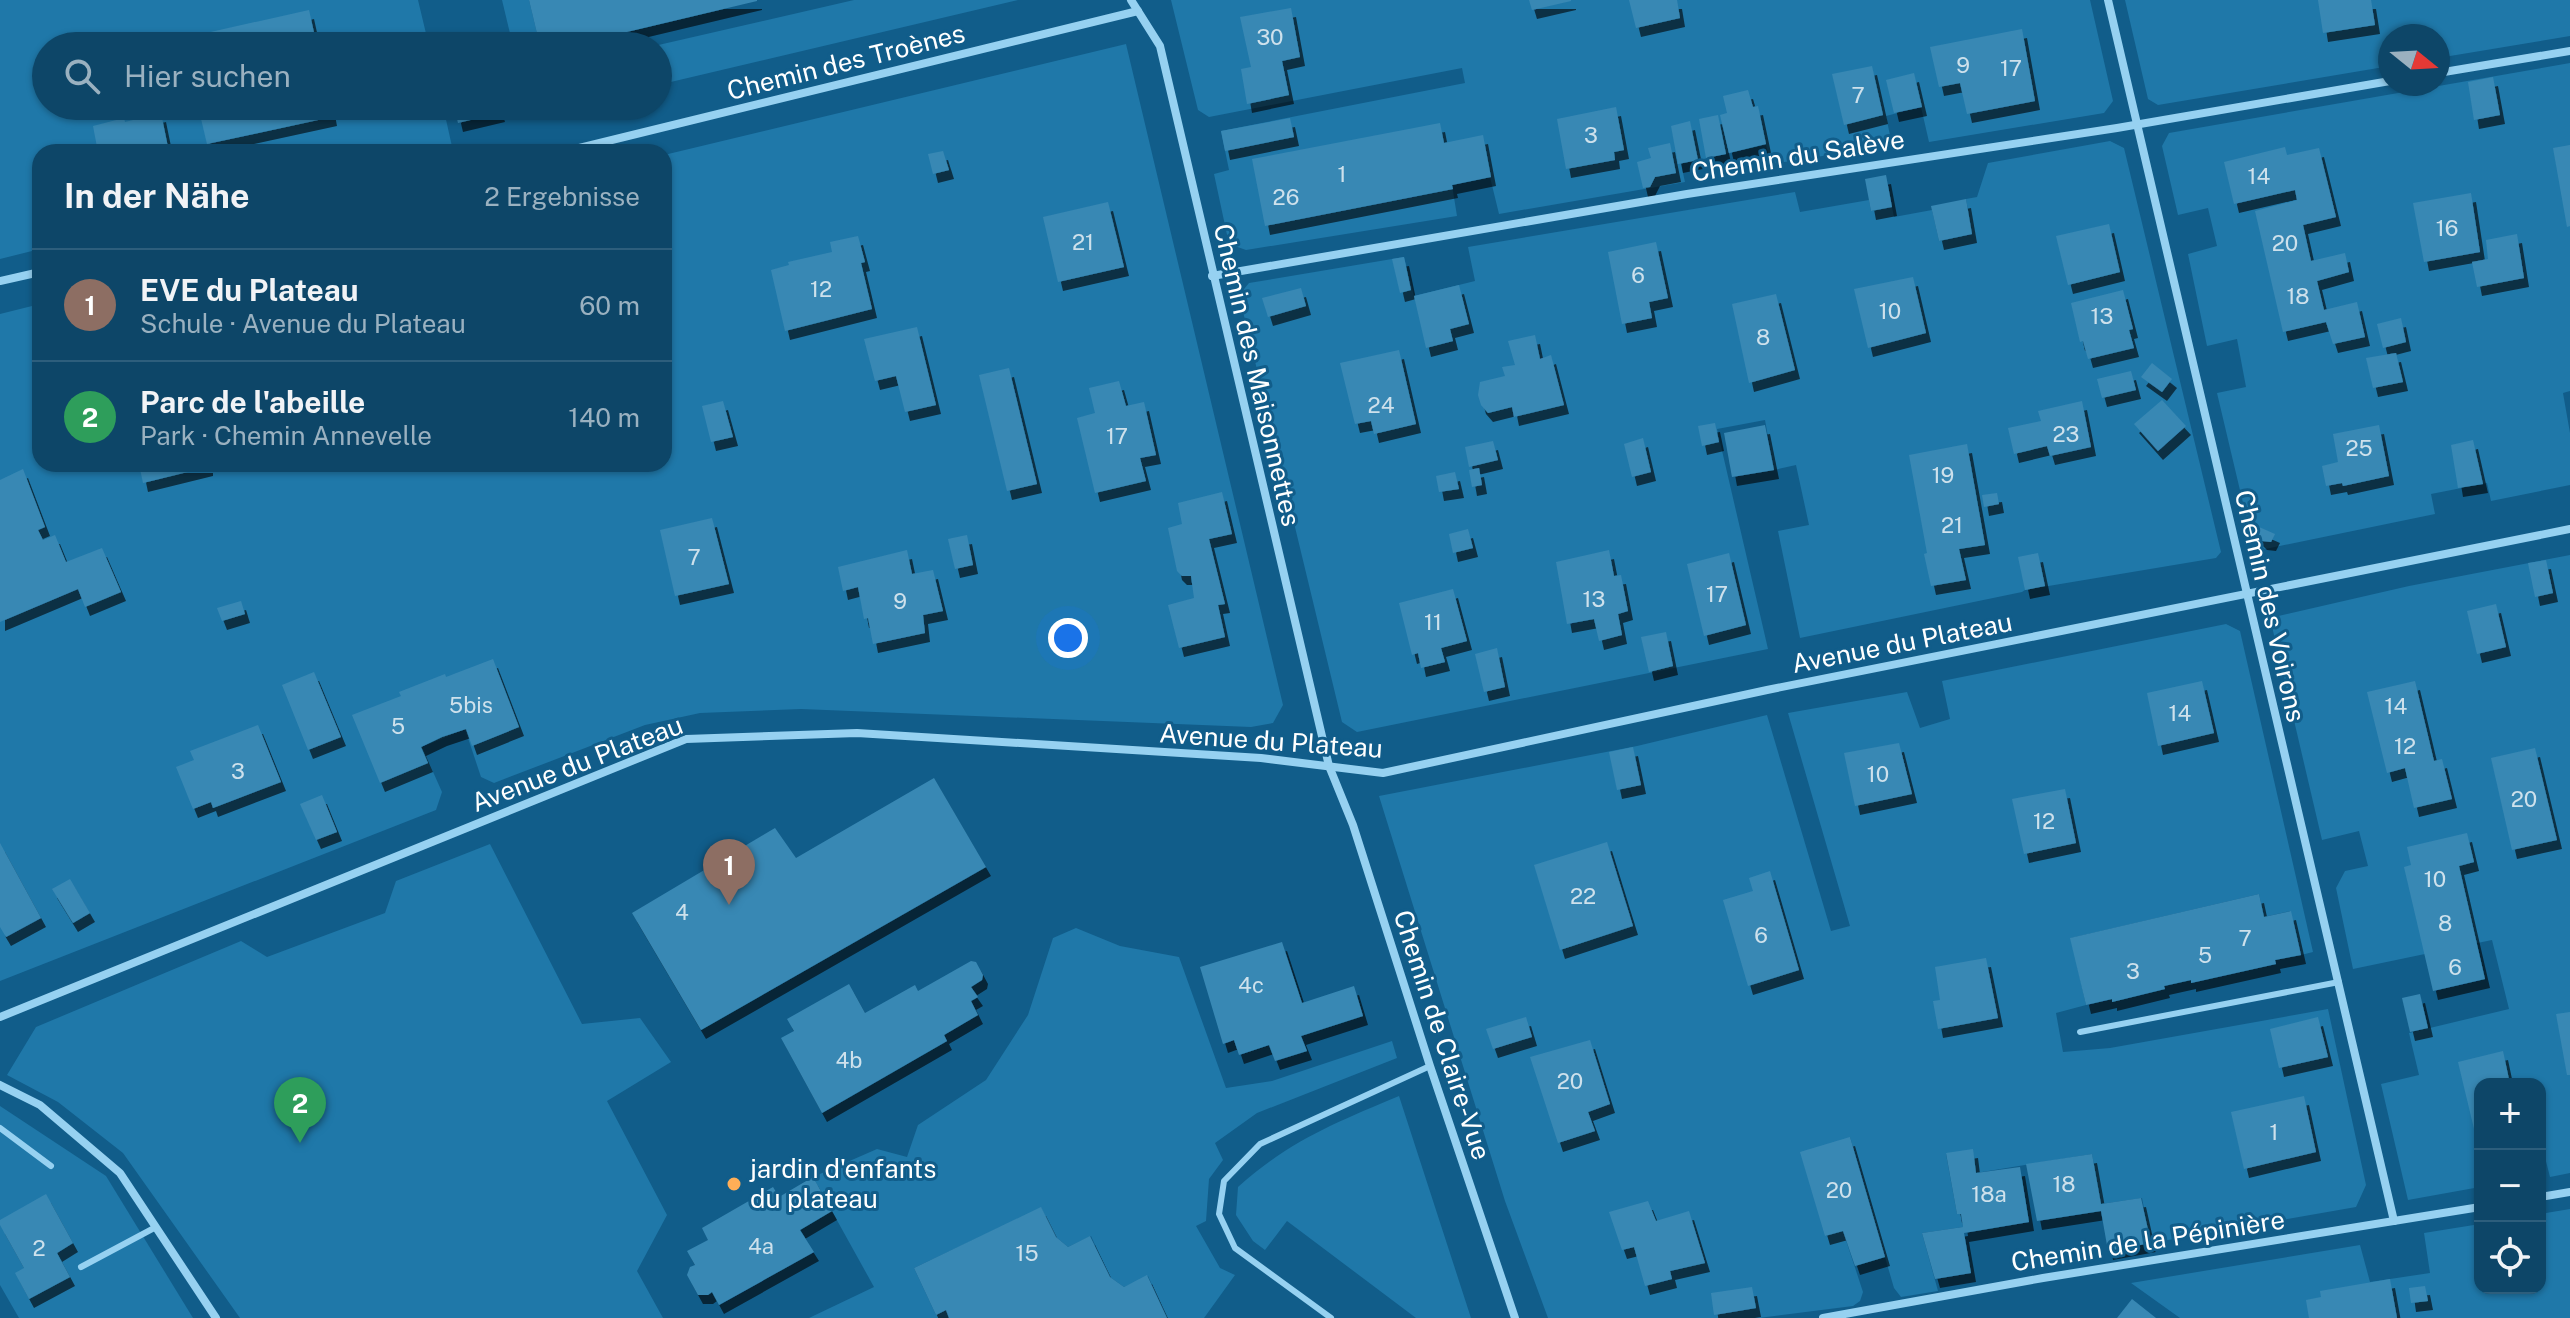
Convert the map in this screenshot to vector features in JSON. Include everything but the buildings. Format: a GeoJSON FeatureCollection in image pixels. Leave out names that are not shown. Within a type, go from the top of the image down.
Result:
{"type":"FeatureCollection","features":[{"type":"Feature","properties":{"kind":"street","name":"Chemin des Maisonnettes"},"geometry":{"type":"LineString","coordinates":[[1131,0],[1160,46],[1329,766]]}},
{"type":"Feature","properties":{"kind":"street","name":"Chemin des Voirons"},"geometry":{"type":"LineString","coordinates":[[2108,0],[2394,1221]]}},
{"type":"Feature","properties":{"kind":"street","name":"Chemin des Troènes"},"geometry":{"type":"LineString","coordinates":[[596,144],[1138,11]]}},
{"type":"Feature","properties":{"kind":"street"},"geometry":{"type":"LineString","coordinates":[[2450,71],[2570,51]]}},
{"type":"Feature","properties":{"kind":"street","name":"Chemin du Salève"},"geometry":{"type":"LineString","coordinates":[[1212,276],[1687,194],[2378,83]]}},
{"type":"Feature","properties":{"kind":"street"},"geometry":{"type":"LineString","coordinates":[[0,281],[32,274]]}},
{"type":"Feature","properties":{"kind":"street","name":"Avenue du Plateau"},"geometry":{"type":"LineString","coordinates":[[0,1017],[686,739],[857,733],[1261,758],[1383,773],[1767,690],[2570,529]]}},
{"type":"Feature","properties":{"kind":"street","name":"Chemin de Claire-Vue"},"geometry":{"type":"LineString","coordinates":[[1329,766],[1353,825],[1515,1318]]}},
{"type":"Feature","properties":{"kind":"street"},"geometry":{"type":"LineString","coordinates":[[0,1085],[40,1105],[120,1173],[216,1318]]}},
{"type":"Feature","properties":{"kind":"street"},"geometry":{"type":"LineString","coordinates":[[2546,1196],[2570,1192]]}},
{"type":"Feature","properties":{"kind":"street","name":"Chemin de la Pépinière"},"geometry":{"type":"LineString","coordinates":[[1823,1318],[2043,1278],[2474,1208]]}},
{"type":"Feature","properties":{"kind":"lane"},"geometry":{"type":"LineString","coordinates":[[2080,1032],[2339,982]]}},
{"type":"Feature","properties":{"kind":"lane"},"geometry":{"type":"LineString","coordinates":[[1331,1318],[1235,1248],[1219,1214],[1224,1181],[1260,1144],[1430,1066]]}},
{"type":"Feature","properties":{"kind":"lane"},"geometry":{"type":"LineString","coordinates":[[0,1128],[51,1166]]}},
{"type":"Feature","properties":{"kind":"lane"},"geometry":{"type":"LineString","coordinates":[[81,1267],[156,1227]]}},
{"type":"Feature","properties":{"kind":"shaded area"},"geometry":{"type":"Polygon","coordinates":[[[0,0],[418,0],[426,32],[32,32],[32,120],[446,120],[451,144],[32,144],[32,251],[0,259],[0,0]]]}},
{"type":"Feature","properties":{"kind":"shaded area"},"geometry":{"type":"Polygon","coordinates":[[[502,0],[529,0],[537,32],[510,32],[502,0]]]}},
{"type":"Feature","properties":{"kind":"shaded area"},"geometry":{"type":"Polygon","coordinates":[[[854,0],[1018,0],[672,82],[672,42],[854,0]]]}},
{"type":"Feature","properties":{"kind":"shaded area"},"geometry":{"type":"Polygon","coordinates":[[[1171,0],[2090,0],[2113,101],[2104,113],[1929,142],[1921,107],[1886,116],[1892,145],[1771,164],[1766,145],[1681,164],[1685,182],[1499,214],[1490,177],[1452,185],[1457,216],[1246,250],[1229,244],[1214,174],[1229,170],[1221,131],[1465,83],[1462,68],[1209,117],[1198,110],[1171,0]]]}},
{"type":"Feature","properties":{"kind":"shaded area"},"geometry":{"type":"Polygon","coordinates":[[[2125,0],[2570,0],[2570,36],[2450,56],[2450,24],[2378,24],[2378,68],[2158,105],[2148,99],[2125,0]]]}},
{"type":"Feature","properties":{"kind":"shaded area"},"geometry":{"type":"Polygon","coordinates":[[[1126,44],[1283,705],[1273,723],[1251,727],[801,709],[700,713],[645,725],[494,783],[481,777],[465,729],[422,747],[442,792],[436,810],[0,981],[0,314],[32,306],[32,472],[672,472],[672,153],[1126,44]]]}},
{"type":"Feature","properties":{"kind":"shaded area"},"geometry":{"type":"Polygon","coordinates":[[[2570,63],[2570,391],[2563,393],[2570,433],[2570,485],[2491,501],[2487,483],[2431,494],[2435,514],[2265,549],[2252,541],[2217,393],[2246,387],[2237,339],[2207,346],[2188,254],[2217,246],[2208,208],[2178,215],[2162,146],[2169,133],[2381,96],[2450,96],[2450,84],[2570,63]]]}},
{"type":"Feature","properties":{"kind":"shaded area"},"geometry":{"type":"Polygon","coordinates":[[[2110,141],[2124,148],[2221,552],[2216,558],[2025,590],[1800,638],[1778,531],[1809,525],[1796,465],[1774,470],[1765,420],[1717,429],[1768,649],[1357,732],[1342,722],[1239,295],[1249,283],[1404,257],[1414,296],[1475,281],[1468,247],[1795,192],[1800,212],[1869,200],[1871,211],[1892,207],[1894,217],[1932,210],[1939,241],[1972,233],[1966,199],[1977,197],[1988,163],[2110,141]]]}},
{"type":"Feature","properties":{"kind":"shaded area"},"geometry":{"type":"Polygon","coordinates":[[[2570,555],[2570,1173],[2550,1177],[2546,1161],[2546,1078],[2474,1078],[2474,1188],[2408,1200],[2381,1084],[2419,1075],[2409,1033],[2509,1009],[2492,940],[2353,969],[2336,888],[2345,871],[2368,866],[2359,831],[2322,840],[2270,618],[2409,586],[2570,555]]]}},
{"type":"Feature","properties":{"kind":"shaded area"},"geometry":{"type":"Polygon","coordinates":[[[2226,624],[2240,631],[2313,952],[2301,955],[2290,911],[2264,917],[2259,894],[2071,938],[2086,1005],[2056,1013],[2063,1052],[2110,1048],[2328,1009],[2366,1185],[2356,1207],[2151,1243],[2142,1198],[2101,1204],[2092,1154],[1976,1173],[1972,1150],[1946,1154],[1957,1214],[1961,1214],[1963,1227],[1922,1233],[1938,1291],[1901,1297],[1894,1288],[1850,1137],[1825,1236],[1843,1231],[1863,1292],[1860,1301],[1853,1306],[1759,1318],[1548,1318],[1505,1201],[1379,796],[1637,746],[1767,715],[1831,931],[1850,926],[1788,713],[1907,692],[1920,728],[1950,719],[1942,681],[2226,624]]]}},
{"type":"Feature","properties":{"kind":"shaded area"},"geometry":{"type":"Polygon","coordinates":[[[490,844],[582,1024],[640,1018],[671,1062],[607,1101],[667,1215],[637,1271],[663,1318],[240,1318],[123,1153],[58,1102],[7,1075],[36,1027],[241,941],[267,957],[385,913],[396,881],[490,844]]]}},
{"type":"Feature","properties":{"kind":"shaded area"},"geometry":{"type":"Polygon","coordinates":[[[1076,928],[1120,946],[1179,957],[1226,1088],[1272,1081],[1392,1041],[1397,1058],[1257,1113],[1215,1143],[1223,1160],[1209,1179],[1206,1221],[1196,1226],[1220,1268],[1235,1275],[1204,1318],[1167,1318],[1148,1276],[1124,1287],[1110,1277],[1091,1236],[1068,1247],[1056,1237],[1041,1208],[914,1268],[936,1315],[946,1310],[949,1318],[809,1318],[874,1287],[813,1177],[877,1149],[907,1157],[918,1125],[986,1080],[1028,1015],[1053,938],[1076,928]]]}},
{"type":"Feature","properties":{"kind":"shaded area"},"geometry":{"type":"Polygon","coordinates":[[[1399,1096],[1471,1318],[1416,1318],[1287,1221],[1265,1250],[1253,1241],[1236,1215],[1238,1187],[1276,1157],[1334,1124],[1399,1096]]]}},
{"type":"Feature","properties":{"kind":"shaded area"},"geometry":{"type":"Polygon","coordinates":[[[0,1106],[106,1176],[193,1318],[19,1318],[0,1285],[0,1106]]]}},
{"type":"Feature","properties":{"kind":"shaded area"},"geometry":{"type":"Polygon","coordinates":[[[2570,1209],[2570,1318],[2180,1318],[2131,1283],[2360,1245],[2370,1282],[2430,1273],[2424,1233],[2474,1225],[2474,1294],[2546,1294],[2546,1213],[2570,1209]]]}},
{"type":"Feature","properties":{"kind":"place","name":"EVE du Plateau"},"geometry":{"type":"Point","coordinates":[729,905]}},
{"type":"Feature","properties":{"kind":"place","name":"Parc de l'abeille"},"geometry":{"type":"Point","coordinates":[300,1143]}},
{"type":"Feature","properties":{"kind":"place","name":"jardin d'enfants du plateau"},"geometry":{"type":"Point","coordinates":[734,1184]}}]}
